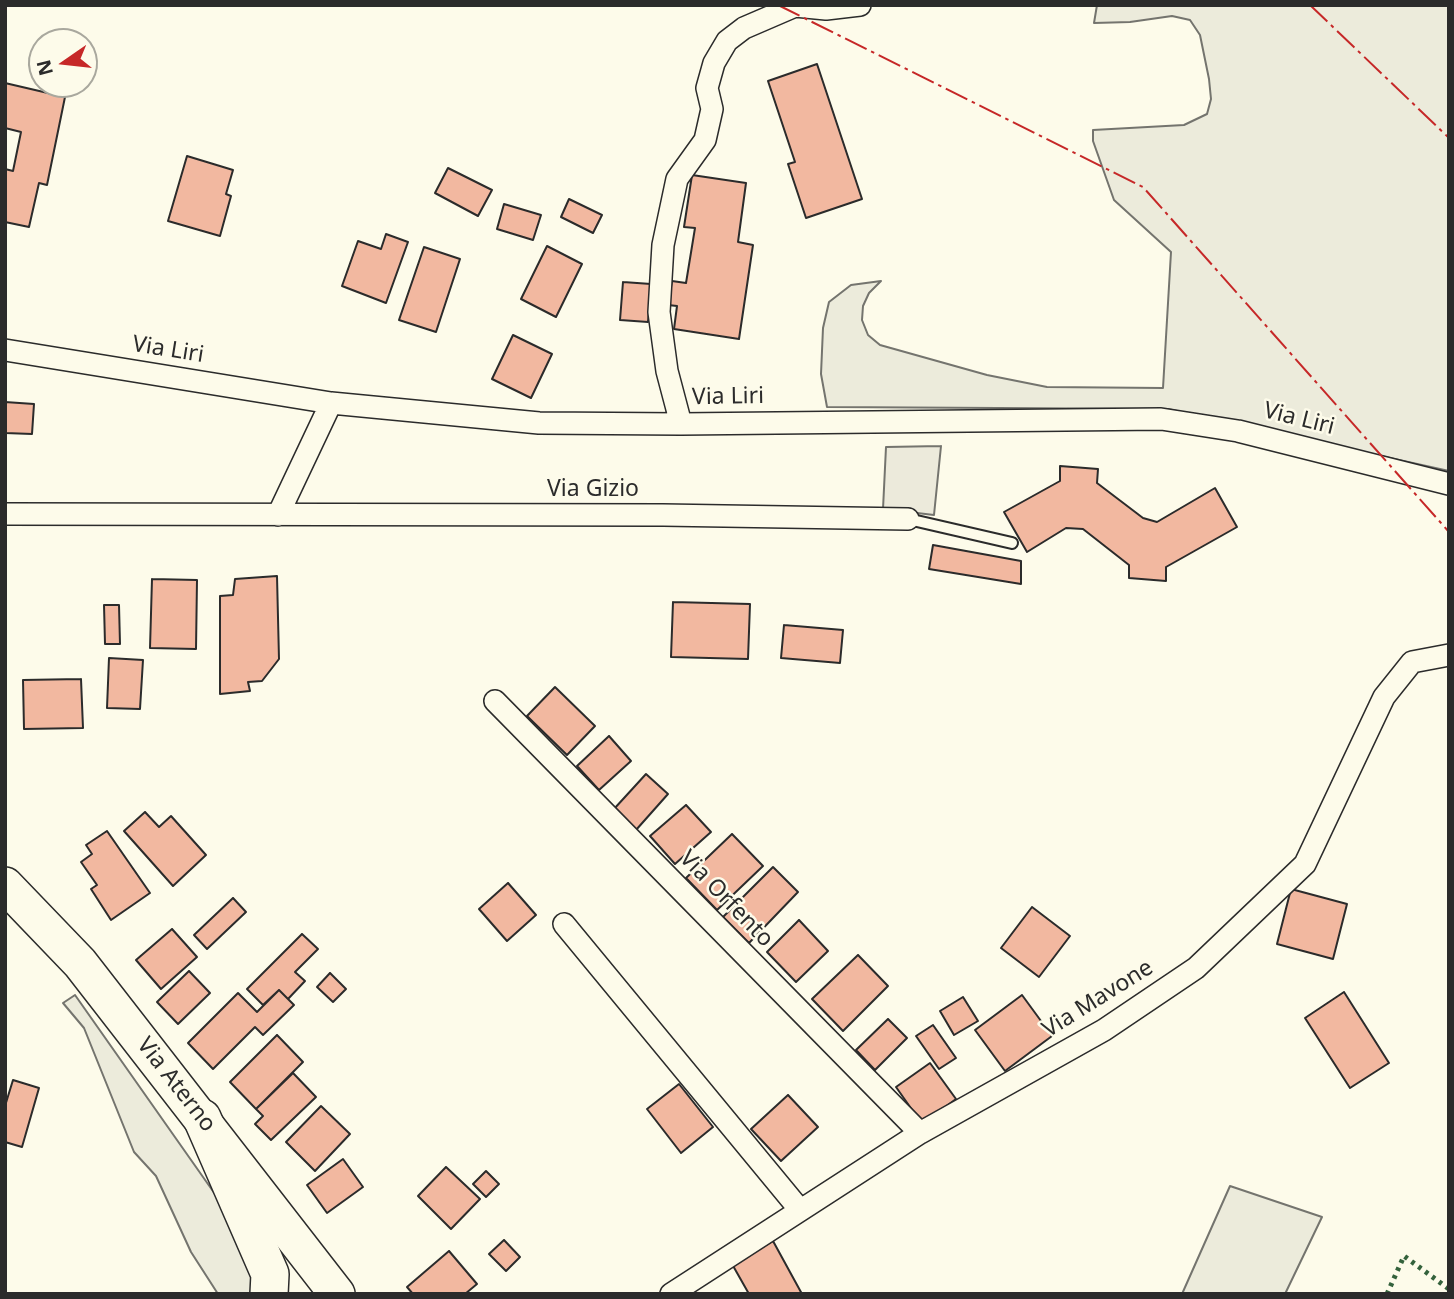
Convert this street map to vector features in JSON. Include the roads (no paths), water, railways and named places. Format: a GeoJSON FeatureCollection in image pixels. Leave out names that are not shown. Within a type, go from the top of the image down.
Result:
{"type":"FeatureCollection","features":[{"type":"Feature","properties":{"kind":"highway"},"geometry":{"type":"LineString","coordinates":[[202,1118],[270,1274],[269,1294]]}},
{"type":"Feature","properties":{"kind":"main road","name":"Via Aterno"},"geometry":{"type":"LineString","coordinates":[[5,885],[80,963],[337,1294]]}},
{"type":"Feature","properties":{"kind":"street"},"geometry":{"type":"LineString","coordinates":[[681,424],[667,371],[659,312],[663,245],[677,179],[705,140],[712,109],[707,88],[714,63],[727,41],[744,28],[795,6],[825,9],[860,5]]}},
{"type":"Feature","properties":{"kind":"street","name":"Via Liri"},"geometry":{"type":"LineString","coordinates":[[5,350],[331,403],[539,424],[1161,419],[1238,431],[1449,484]]}},
{"type":"Feature","properties":{"kind":"street"},"geometry":{"type":"LineString","coordinates":[[278,515],[331,403]]}},
{"type":"Feature","properties":{"kind":"street","name":"Via Gizio"},"geometry":{"type":"LineString","coordinates":[[5,514],[663,515],[908,519]]}},
{"type":"Feature","properties":{"kind":"street","name":"Via Mavone"},"geometry":{"type":"LineString","coordinates":[[671,1294],[920,1133],[1104,1030],[1196,968],[1305,864],[1384,697],[1412,662],[1449,655]]}},
{"type":"Feature","properties":{"kind":"street","name":"Via Orfento"},"geometry":{"type":"LineString","coordinates":[[495,701],[920,1133]]}},
{"type":"Feature","properties":{"kind":"street"},"geometry":{"type":"LineString","coordinates":[[564,924],[800,1210]]}},
{"type":"Feature","properties":{"kind":"lane"},"geometry":{"type":"LineString","coordinates":[[908,519],[1012,543]]}}]}
